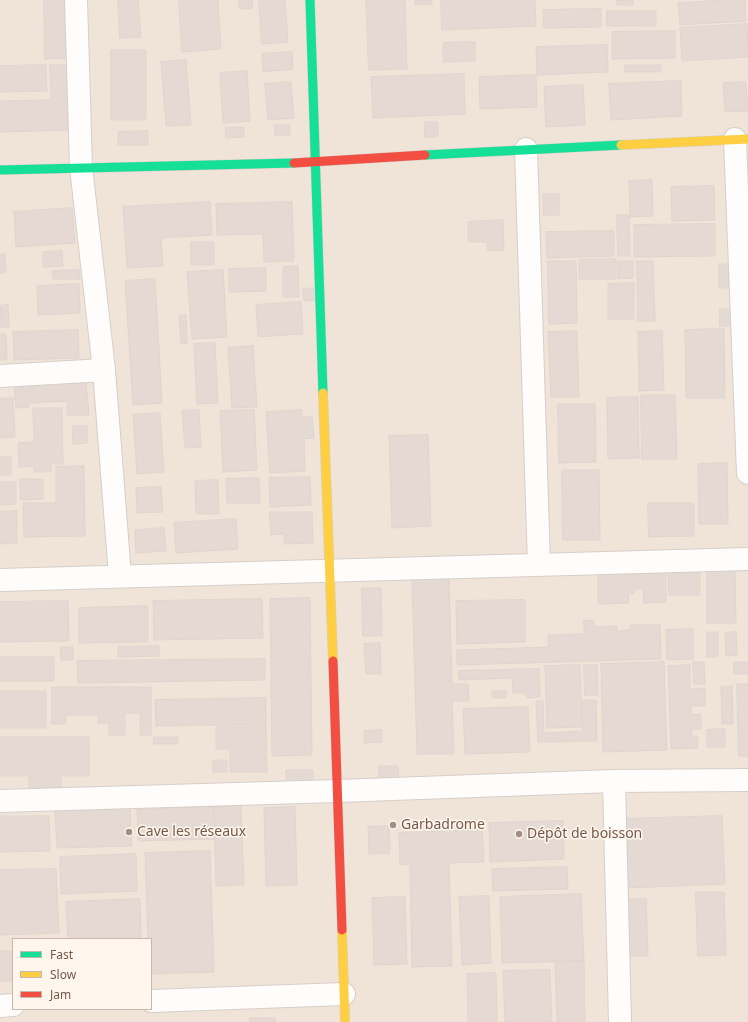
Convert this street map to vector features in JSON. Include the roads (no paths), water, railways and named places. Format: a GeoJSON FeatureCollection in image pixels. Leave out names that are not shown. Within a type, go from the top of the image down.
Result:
{"type":"FeatureCollection","features":[{"type":"Feature","properties":{"kind":"street"},"geometry":{"type":"LineString","coordinates":[[76,0],[81,167],[104,370],[120,576]]}},
{"type":"Feature","properties":{"kind":"street"},"geometry":{"type":"LineString","coordinates":[[310,0],[345,1022]]}},
{"type":"Feature","properties":{"kind":"street"},"geometry":{"type":"LineString","coordinates":[[0,170],[316,162],[526,149],[741,139],[748,473]]}},
{"type":"Feature","properties":{"kind":"street"},"geometry":{"type":"LineString","coordinates":[[526,149],[539,565]]}},
{"type":"Feature","properties":{"kind":"street"},"geometry":{"type":"LineString","coordinates":[[0,376],[104,370]]}},
{"type":"Feature","properties":{"kind":"street"},"geometry":{"type":"LineString","coordinates":[[0,580],[748,559]]}},
{"type":"Feature","properties":{"kind":"street"},"geometry":{"type":"LineString","coordinates":[[0,801],[614,781],[748,780]]}},
{"type":"Feature","properties":{"kind":"street"},"geometry":{"type":"LineString","coordinates":[[614,781],[620,1022]]}},
{"type":"Feature","properties":{"kind":"street"},"geometry":{"type":"LineString","coordinates":[[152,1000],[344,994]]}},
{"type":"Feature","properties":{"kind":"street"},"geometry":{"type":"LineString","coordinates":[[0,1006],[12,1005]]}},
{"type":"Feature","properties":{"kind":"place","name":"Garbadrome"},"geometry":{"type":"Point","coordinates":[393,825]}},
{"type":"Feature","properties":{"kind":"place","name":"Cave les réseaux"},"geometry":{"type":"Point","coordinates":[129,832]}},
{"type":"Feature","properties":{"kind":"place","name":"Dépôt de boisson"},"geometry":{"type":"Point","coordinates":[519,834]}}]}
